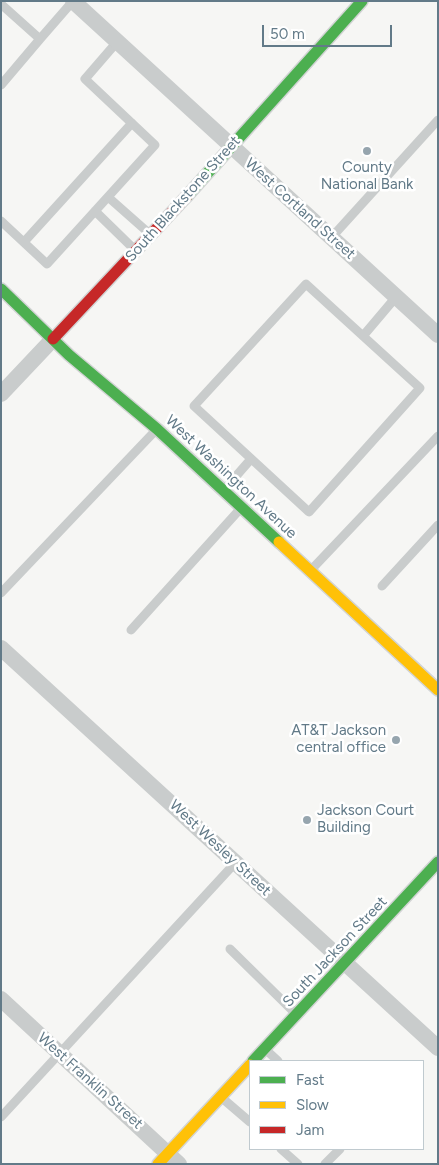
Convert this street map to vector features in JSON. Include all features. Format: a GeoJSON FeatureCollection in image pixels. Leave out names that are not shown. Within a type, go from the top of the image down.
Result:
{"type":"FeatureCollection","features":[{"type":"Feature","properties":{"kind":"main road","name":"South Blackstone Street"},"geometry":{"type":"LineString","coordinates":[[53,339],[137,252],[230,146],[362,1]]}},
{"type":"Feature","properties":{"kind":"main road","name":"West Washington Avenue"},"geometry":{"type":"LineString","coordinates":[[1,289],[69,355],[157,429],[438,690]]}},
{"type":"Feature","properties":{"kind":"main road","name":"South Jackson Street"},"geometry":{"type":"LineString","coordinates":[[254,1060],[438,862]]}},
{"type":"Feature","properties":{"kind":"main road"},"geometry":{"type":"LineString","coordinates":[[168,1160],[221,1096],[249,1066]]}},
{"type":"Feature","properties":{"kind":"street","name":"West Cortland Street"},"geometry":{"type":"LineString","coordinates":[[73,1],[438,335]]}},
{"type":"Feature","properties":{"kind":"street","name":"South Blackstone Street"},"geometry":{"type":"LineString","coordinates":[[1,394],[53,339]]}},
{"type":"Feature","properties":{"kind":"street","name":"West Wesley Street"},"geometry":{"type":"LineString","coordinates":[[1,648],[438,1048]]}},
{"type":"Feature","properties":{"kind":"street","name":"West Franklin Street"},"geometry":{"type":"LineString","coordinates":[[1,999],[168,1160]]}},
{"type":"Feature","properties":{"kind":"lane"},"geometry":{"type":"LineString","coordinates":[[1,85],[73,1]]}},
{"type":"Feature","properties":{"kind":"lane"},"geometry":{"type":"LineString","coordinates":[[3,9],[40,39]]}},
{"type":"Feature","properties":{"kind":"lane"},"geometry":{"type":"LineString","coordinates":[[1,221],[48,264],[156,145],[85,79],[117,42]]}},
{"type":"Feature","properties":{"kind":"lane"},"geometry":{"type":"LineString","coordinates":[[332,238],[438,120]]}},
{"type":"Feature","properties":{"kind":"lane"},"geometry":{"type":"LineString","coordinates":[[24,242],[132,123]]}},
{"type":"Feature","properties":{"kind":"lane"},"geometry":{"type":"LineString","coordinates":[[108,197],[151,235]]}},
{"type":"Feature","properties":{"kind":"lane"},"geometry":{"type":"LineString","coordinates":[[95,211],[137,252]]}},
{"type":"Feature","properties":{"kind":"lane"},"geometry":{"type":"LineString","coordinates":[[306,284],[363,336],[420,388],[309,512],[194,406],[306,284]]}},
{"type":"Feature","properties":{"kind":"lane"},"geometry":{"type":"LineString","coordinates":[[363,336],[396,297]]}},
{"type":"Feature","properties":{"kind":"lane"},"geometry":{"type":"LineString","coordinates":[[1,593],[157,429]]}},
{"type":"Feature","properties":{"kind":"lane"},"geometry":{"type":"LineString","coordinates":[[310,571],[438,436]]}},
{"type":"Feature","properties":{"kind":"lane"},"geometry":{"type":"LineString","coordinates":[[223,491],[251,459]]}},
{"type":"Feature","properties":{"kind":"lane"},"geometry":{"type":"LineString","coordinates":[[131,630],[241,508]]}},
{"type":"Feature","properties":{"kind":"lane"},"geometry":{"type":"LineString","coordinates":[[382,586],[438,525]]}},
{"type":"Feature","properties":{"kind":"lane"},"geometry":{"type":"LineString","coordinates":[[1,1117],[236,862]]}},
{"type":"Feature","properties":{"kind":"lane"},"geometry":{"type":"LineString","coordinates":[[230,948],[297,1014]]}},
{"type":"Feature","properties":{"kind":"lane"},"geometry":{"type":"LineString","coordinates":[[265,1049],[277,1060]]}},
{"type":"Feature","properties":{"kind":"lane"},"geometry":{"type":"LineString","coordinates":[[221,1096],[249,1121]]}},
{"type":"Feature","properties":{"kind":"lane"},"geometry":{"type":"LineString","coordinates":[[282,1150],[298,1164]]}},
{"type":"Feature","properties":{"kind":"lane"},"geometry":{"type":"LineString","coordinates":[[325,1164],[339,1150]]}},
{"type":"Feature","properties":{"kind":"traffic: fast"},"geometry":{"type":"LineString","coordinates":[[187,196],[362,1]]}},
{"type":"Feature","properties":{"kind":"traffic: fast"},"geometry":{"type":"LineString","coordinates":[[1,289],[69,355],[157,429],[279,542]]}},
{"type":"Feature","properties":{"kind":"traffic: fast"},"geometry":{"type":"LineString","coordinates":[[254,1060],[438,862]]}},
{"type":"Feature","properties":{"kind":"traffic: slow"},"geometry":{"type":"LineString","coordinates":[[279,542],[438,690]]}},
{"type":"Feature","properties":{"kind":"traffic: slow"},"geometry":{"type":"LineString","coordinates":[[158,1164],[249,1066]]}},
{"type":"Feature","properties":{"kind":"traffic: jam"},"geometry":{"type":"LineString","coordinates":[[53,339],[187,196]]}},
{"type":"Feature","properties":{"kind":"place","name":"County National Bank"},"geometry":{"type":"Point","coordinates":[367,151]}},
{"type":"Feature","properties":{"kind":"place","name":"AT&T Jackson central office"},"geometry":{"type":"Point","coordinates":[396,740]}},
{"type":"Feature","properties":{"kind":"place","name":"Jackson Court Building"},"geometry":{"type":"Point","coordinates":[307,820]}}]}
